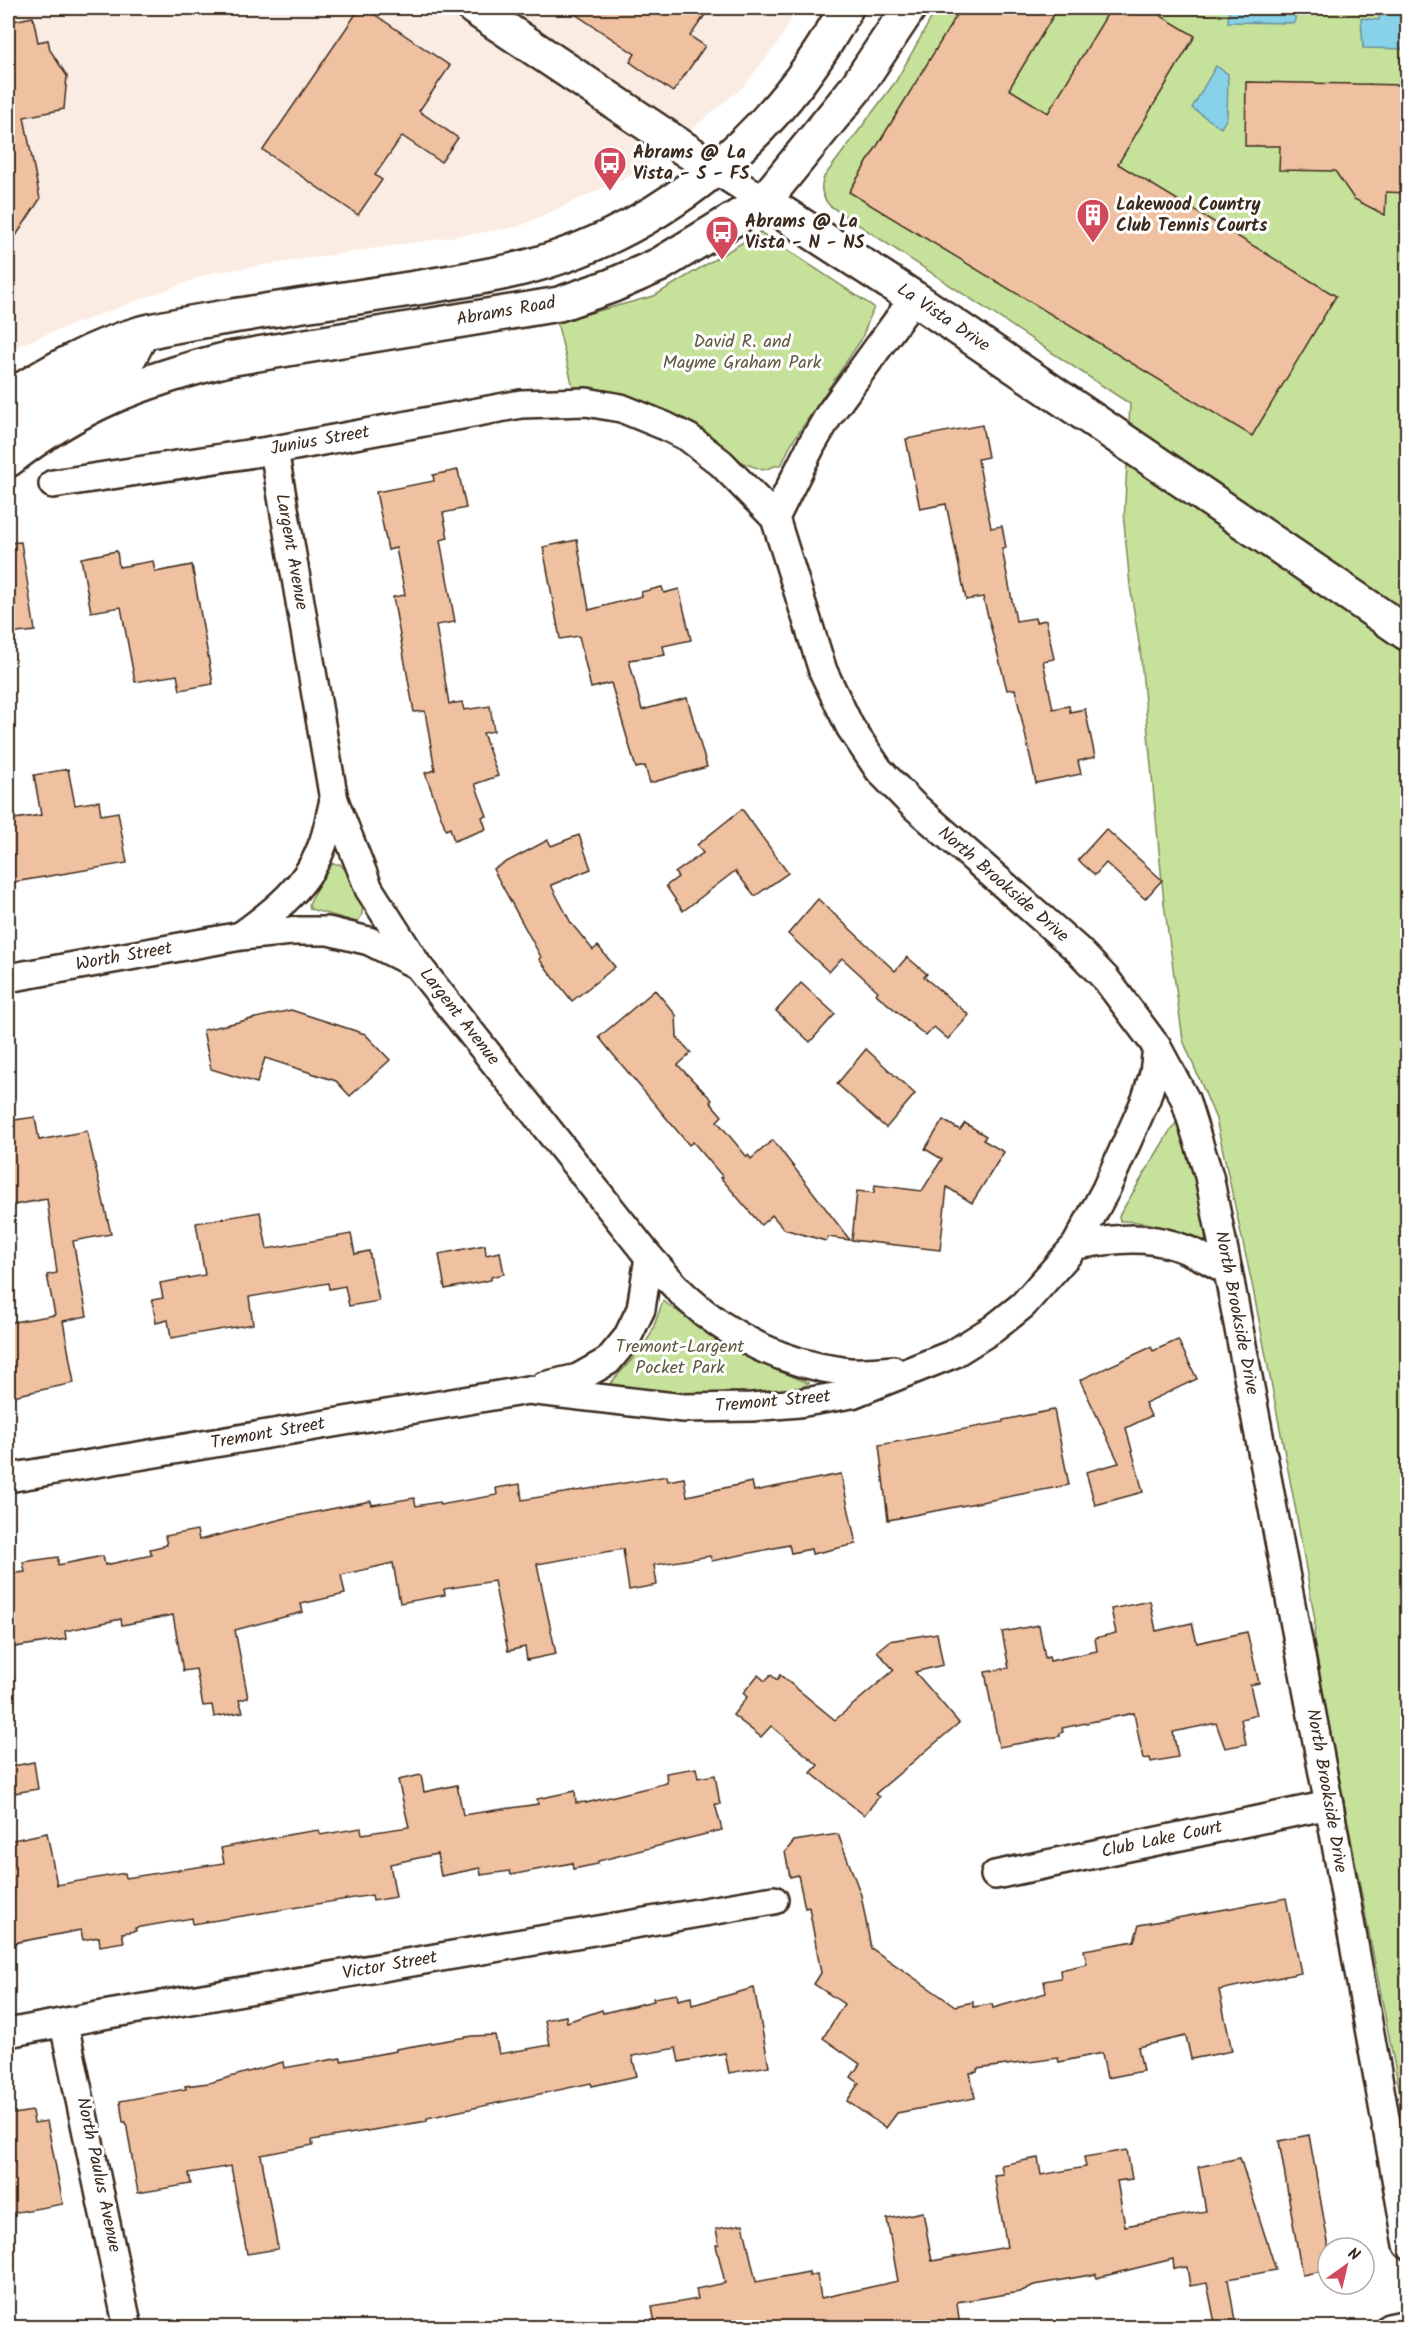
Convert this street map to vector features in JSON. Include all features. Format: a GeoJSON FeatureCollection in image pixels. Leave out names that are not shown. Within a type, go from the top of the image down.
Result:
{"type":"FeatureCollection","features":[{"type":"Feature","properties":{"kind":"main road","name":"La Vista Drive"},"geometry":{"type":"LineString","coordinates":[[474,8],[716,170]]}},
{"type":"Feature","properties":{"kind":"main road"},"geometry":{"type":"LineString","coordinates":[[8,398],[34,381],[101,347],[142,333],[209,320],[497,274],[564,256],[606,238],[651,214],[716,170],[784,102],[815,59],[846,8]]}},
{"type":"Feature","properties":{"kind":"main road","name":"Abrams Road"},"geometry":{"type":"LineString","coordinates":[[8,460],[50,429],[85,408],[132,387],[180,371],[228,359],[559,304],[659,265],[764,201],[855,89],[909,8]]}},
{"type":"Feature","properties":{"kind":"main road","name":"La Vista Drive"},"geometry":{"type":"LineString","coordinates":[[764,201],[914,298],[1407,634]]}},
{"type":"Feature","properties":{"kind":"main road"},"geometry":{"type":"LineString","coordinates":[[8,429],[93,377],[117,366],[130,356],[142,333]]}},
{"type":"Feature","properties":{"kind":"street","name":"La Vista Drive"},"geometry":{"type":"LineString","coordinates":[[716,170],[764,201]]}},
{"type":"Feature","properties":{"kind":"street"},"geometry":{"type":"LineString","coordinates":[[775,518],[828,415],[914,298]]}},
{"type":"Feature","properties":{"kind":"street","name":"North Brookside Drive"},"geometry":{"type":"LineString","coordinates":[[586,402],[621,408],[689,438],[722,463],[775,518],[823,671],[850,727],[879,771],[912,804],[1078,950],[1106,979],[1157,1047],[1185,1099],[1209,1176],[1228,1271],[1329,1805],[1407,2245]]}},
{"type":"Feature","properties":{"kind":"street","name":"Junius Street"},"geometry":{"type":"LineString","coordinates":[[53,484],[274,450],[521,404],[586,402]]}},
{"type":"Feature","properties":{"kind":"street","name":"Largent Avenue"},"geometry":{"type":"LineString","coordinates":[[274,450],[334,800],[369,889],[418,966],[649,1257],[686,1297],[720,1324],[768,1351],[806,1365],[845,1372],[912,1370]]}},
{"type":"Feature","properties":{"kind":"street","name":"Worth Street"},"geometry":{"type":"LineString","coordinates":[[241,936],[290,897],[311,868],[322,846],[334,800]]}},
{"type":"Feature","properties":{"kind":"street","name":"Worth Street"},"geometry":{"type":"LineString","coordinates":[[8,978],[241,936],[292,931],[328,931],[369,941],[418,966]]}},
{"type":"Feature","properties":{"kind":"street","name":"Tremont Street"},"geometry":{"type":"LineString","coordinates":[[528,1390],[683,1408],[752,1407],[799,1403],[852,1394],[953,1354],[993,1329],[1023,1305],[1076,1245],[1106,1189],[1146,1099],[1154,1073],[1157,1047]]}},
{"type":"Feature","properties":{"kind":"street"},"geometry":{"type":"LineString","coordinates":[[1076,1245],[1119,1238],[1150,1239],[1198,1253],[1228,1271]]}},
{"type":"Feature","properties":{"kind":"street","name":"Tremont Street"},"geometry":{"type":"LineString","coordinates":[[8,1478],[528,1390],[578,1378],[609,1361],[627,1338],[641,1309],[649,1257]]}},
{"type":"Feature","properties":{"kind":"street","name":"Club Lake Court"},"geometry":{"type":"LineString","coordinates":[[995,1875],[1329,1805]]}},
{"type":"Feature","properties":{"kind":"street","name":"Victor Street"},"geometry":{"type":"LineString","coordinates":[[8,2033],[774,1900]]}},
{"type":"Feature","properties":{"kind":"street","name":"North Paulus Avenue"},"geometry":{"type":"LineString","coordinates":[[64,2024],[128,2328]]}},
{"type":"Feature","properties":{"kind":"street"},"geometry":{"type":"LineString","coordinates":[[1389,2328],[1407,2324]]}},
{"type":"Feature","properties":{"kind":"shaded area"},"geometry":{"type":"Polygon","coordinates":[[[8,8],[798,8],[778,43],[743,87],[640,171],[518,227],[211,273],[8,349],[8,8]]]}},
{"type":"Feature","properties":{"kind":"green space"},"geometry":{"type":"Polygon","coordinates":[[[937,8],[1407,8],[1407,2130],[1330,1730],[1314,1641],[1315,1620],[1252,1284],[1216,1119],[1183,1040],[1164,903],[1140,649],[1130,586],[1124,522],[1130,404],[830,206],[822,192],[824,177],[896,81],[937,8]]]}},
{"type":"Feature","properties":{"kind":"green space","name":"David R. and Mayme Graham Park"},"geometry":{"type":"Polygon","coordinates":[[[760,232],[874,307],[861,340],[791,444],[782,464],[763,470],[732,459],[692,430],[591,387],[573,387],[557,322],[654,296],[760,232]]]}},
{"type":"Feature","properties":{"kind":"green space"},"geometry":{"type":"Polygon","coordinates":[[[333,864],[340,864],[359,893],[362,909],[357,922],[310,909],[309,904],[324,873],[333,864]]]}},
{"type":"Feature","properties":{"kind":"green space"},"geometry":{"type":"Polygon","coordinates":[[[1184,1121],[1208,1231],[1205,1240],[1195,1239],[1157,1225],[1120,1221],[1119,1216],[1168,1134],[1176,1123],[1184,1121]]]}},
{"type":"Feature","properties":{"kind":"green space","name":"Tremont-Largent Pocket Park"},"geometry":{"type":"Polygon","coordinates":[[[663,1301],[733,1347],[809,1383],[793,1390],[742,1395],[682,1393],[609,1385],[643,1347],[651,1334],[663,1301]]]}},
{"type":"Feature","properties":{"kind":"water"},"geometry":{"type":"Polygon","coordinates":[[[1229,8],[1295,8],[1295,23],[1228,22],[1229,8]]]}},
{"type":"Feature","properties":{"kind":"water"},"geometry":{"type":"Polygon","coordinates":[[[1380,8],[1407,8],[1407,49],[1363,48],[1361,18],[1379,20],[1380,8]]]}},
{"type":"Feature","properties":{"kind":"water"},"geometry":{"type":"Polygon","coordinates":[[[1216,66],[1228,74],[1227,117],[1221,128],[1192,108],[1216,66]]]}},
{"type":"Feature","properties":{"kind":"building"},"geometry":{"type":"Polygon","coordinates":[[[360,8],[365,8],[450,66],[419,111],[458,138],[441,162],[402,136],[375,175],[382,180],[358,215],[263,150],[360,8]]]}},
{"type":"Feature","properties":{"kind":"building"},"geometry":{"type":"Polygon","coordinates":[[[566,8],[710,8],[690,36],[705,46],[673,92],[630,62],[635,54],[566,8]]]}},
{"type":"Feature","properties":{"kind":"building","name":"Lakewood Country Club Tennis Courts"},"geometry":{"type":"Polygon","coordinates":[[[961,8],[1058,8],[1009,89],[1048,113],[1111,8],[1148,8],[1195,36],[1118,164],[1336,296],[1252,436],[849,192],[961,8]]]}},
{"type":"Feature","properties":{"kind":"building"},"geometry":{"type":"Polygon","coordinates":[[[33,17],[38,42],[48,40],[50,50],[67,76],[64,109],[24,117],[40,199],[8,248],[8,22],[33,17]]]}},
{"type":"Feature","properties":{"kind":"building"},"geometry":{"type":"Polygon","coordinates":[[[1246,82],[1407,85],[1407,193],[1386,192],[1385,215],[1354,199],[1335,171],[1279,170],[1280,146],[1245,146],[1246,82]]]}},
{"type":"Feature","properties":{"kind":"building"},"geometry":{"type":"Polygon","coordinates":[[[982,425],[988,457],[978,459],[991,528],[1002,526],[1006,548],[1002,549],[1016,621],[1035,618],[1036,622],[1046,620],[1054,659],[1043,661],[1053,709],[1069,706],[1070,712],[1085,709],[1095,757],[1078,761],[1081,774],[1036,783],[1015,689],[1007,690],[983,597],[966,600],[946,504],[920,509],[906,439],[982,425]]]}},
{"type":"Feature","properties":{"kind":"building"},"geometry":{"type":"Polygon","coordinates":[[[458,470],[466,508],[443,513],[448,538],[440,540],[455,622],[436,625],[449,704],[462,702],[464,710],[490,706],[494,731],[483,733],[498,776],[475,784],[487,816],[482,817],[486,829],[454,841],[450,828],[446,830],[425,773],[435,770],[425,711],[414,712],[393,597],[405,595],[396,548],[388,550],[376,492],[434,481],[433,475],[458,470]]]}},
{"type":"Feature","properties":{"kind":"building"},"geometry":{"type":"Polygon","coordinates":[[[577,540],[589,610],[642,596],[641,592],[662,587],[664,593],[679,589],[691,640],[663,646],[665,655],[629,660],[642,710],[687,698],[707,767],[650,783],[645,766],[636,768],[611,683],[591,688],[579,636],[560,639],[543,547],[577,540]]]}},
{"type":"Feature","properties":{"kind":"building"},"geometry":{"type":"Polygon","coordinates":[[[21,542],[35,631],[8,634],[8,543],[21,542]]]}},
{"type":"Feature","properties":{"kind":"building"},"geometry":{"type":"Polygon","coordinates":[[[117,551],[119,567],[153,561],[155,572],[192,565],[213,684],[180,690],[177,675],[135,682],[121,607],[91,612],[81,558],[117,551]]]}},
{"type":"Feature","properties":{"kind":"building"},"geometry":{"type":"Polygon","coordinates":[[[68,769],[75,805],[99,801],[101,815],[118,812],[127,863],[8,883],[8,820],[41,815],[34,775],[68,769]]]}},
{"type":"Feature","properties":{"kind":"building"},"geometry":{"type":"Polygon","coordinates":[[[742,809],[788,873],[755,896],[735,871],[683,911],[666,886],[678,877],[675,873],[703,853],[697,845],[742,809]]]}},
{"type":"Feature","properties":{"kind":"building"},"geometry":{"type":"Polygon","coordinates":[[[1106,829],[1162,880],[1145,899],[1106,863],[1095,875],[1078,860],[1106,829]]]}},
{"type":"Feature","properties":{"kind":"building"},"geometry":{"type":"Polygon","coordinates":[[[579,835],[591,869],[551,885],[571,923],[593,950],[598,946],[615,967],[572,1001],[539,959],[541,957],[493,869],[548,840],[551,846],[579,835]]]}},
{"type":"Feature","properties":{"kind":"building"},"geometry":{"type":"Polygon","coordinates":[[[818,899],[895,971],[907,957],[927,974],[924,977],[969,1015],[948,1039],[934,1027],[926,1036],[876,994],[878,991],[842,958],[829,972],[788,934],[818,899]]]}},
{"type":"Feature","properties":{"kind":"building"},"geometry":{"type":"Polygon","coordinates":[[[801,983],[835,1014],[810,1042],[776,1011],[801,983]]]}},
{"type":"Feature","properties":{"kind":"building"},"geometry":{"type":"Polygon","coordinates":[[[655,990],[676,1015],[677,1037],[691,1053],[678,1065],[712,1100],[710,1102],[722,1116],[717,1121],[751,1159],[773,1140],[850,1240],[828,1237],[826,1241],[784,1229],[772,1215],[761,1225],[693,1142],[689,1145],[599,1037],[655,990]]]}},
{"type":"Feature","properties":{"kind":"building"},"geometry":{"type":"Polygon","coordinates":[[[291,1010],[365,1034],[390,1060],[350,1096],[336,1081],[265,1058],[257,1083],[211,1069],[203,1030],[291,1010]]]}},
{"type":"Feature","properties":{"kind":"building"},"geometry":{"type":"Polygon","coordinates":[[[866,1049],[915,1094],[886,1128],[837,1084],[866,1049]]]}},
{"type":"Feature","properties":{"kind":"building"},"geometry":{"type":"Polygon","coordinates":[[[35,1117],[39,1140],[87,1131],[111,1234],[73,1241],[87,1316],[63,1321],[74,1383],[8,1397],[8,1323],[55,1315],[47,1275],[57,1273],[47,1199],[8,1206],[8,1121],[35,1117]]]}},
{"type":"Feature","properties":{"kind":"building"},"geometry":{"type":"Polygon","coordinates":[[[943,1120],[960,1130],[965,1123],[986,1136],[983,1140],[1004,1152],[972,1203],[947,1187],[940,1250],[852,1240],[857,1191],[874,1193],[875,1185],[922,1191],[942,1159],[925,1149],[943,1120]]]}},
{"type":"Feature","properties":{"kind":"building"},"geometry":{"type":"Polygon","coordinates":[[[260,1212],[267,1249],[351,1234],[355,1254],[369,1251],[379,1301],[349,1306],[345,1286],[329,1289],[328,1283],[249,1297],[253,1324],[171,1338],[168,1320],[156,1323],[152,1300],[163,1298],[160,1283],[205,1275],[196,1223],[260,1212]]]}},
{"type":"Feature","properties":{"kind":"building"},"geometry":{"type":"Polygon","coordinates":[[[485,1245],[486,1255],[500,1252],[504,1274],[491,1277],[491,1280],[445,1289],[439,1254],[485,1245]]]}},
{"type":"Feature","properties":{"kind":"building"},"geometry":{"type":"Polygon","coordinates":[[[1178,1340],[1197,1379],[1145,1403],[1151,1416],[1126,1428],[1143,1492],[1095,1505],[1086,1472],[1119,1463],[1080,1380],[1151,1347],[1153,1351],[1178,1340]]]}},
{"type":"Feature","properties":{"kind":"building"},"geometry":{"type":"Polygon","coordinates":[[[1054,1410],[1069,1485],[888,1520],[879,1445],[1054,1410]]]}},
{"type":"Feature","properties":{"kind":"building"},"geometry":{"type":"Polygon","coordinates":[[[841,1474],[856,1544],[812,1554],[811,1549],[791,1553],[789,1545],[712,1561],[710,1556],[654,1565],[657,1585],[629,1590],[623,1549],[537,1564],[556,1654],[527,1660],[525,1647],[508,1651],[494,1581],[444,1589],[445,1595],[400,1603],[393,1563],[341,1575],[345,1594],[301,1604],[303,1612],[235,1630],[248,1698],[239,1700],[243,1712],[214,1717],[212,1705],[203,1706],[196,1669],[183,1671],[173,1615],[122,1625],[121,1619],[65,1631],[66,1639],[8,1648],[8,1574],[25,1572],[23,1562],[58,1557],[58,1565],[103,1556],[105,1565],[152,1555],[150,1549],[167,1545],[165,1536],[197,1530],[199,1540],[286,1518],[371,1501],[372,1505],[414,1498],[416,1506],[439,1502],[440,1505],[497,1495],[496,1488],[520,1484],[522,1500],[667,1476],[668,1481],[684,1478],[687,1496],[752,1482],[754,1491],[841,1474]]]}},
{"type":"Feature","properties":{"kind":"building"},"geometry":{"type":"Polygon","coordinates":[[[1150,1601],[1156,1631],[1192,1623],[1197,1643],[1247,1632],[1259,1683],[1250,1685],[1257,1715],[1241,1719],[1246,1744],[1225,1748],[1216,1723],[1173,1732],[1178,1757],[1151,1762],[1150,1758],[1143,1759],[1134,1713],[1062,1728],[1063,1732],[1060,1736],[999,1747],[985,1672],[1009,1668],[1002,1632],[1039,1625],[1045,1658],[1049,1657],[1050,1661],[1097,1651],[1095,1638],[1116,1633],[1111,1609],[1150,1601]]]}},
{"type":"Feature","properties":{"kind":"building"},"geometry":{"type":"Polygon","coordinates":[[[937,1633],[943,1665],[915,1672],[959,1723],[875,1794],[879,1797],[864,1815],[811,1773],[818,1765],[771,1726],[761,1737],[733,1715],[747,1697],[743,1693],[758,1675],[765,1681],[771,1675],[777,1680],[780,1675],[835,1720],[894,1670],[877,1651],[889,1641],[937,1633]]]}},
{"type":"Feature","properties":{"kind":"building"},"geometry":{"type":"Polygon","coordinates":[[[34,1762],[38,1789],[8,1794],[8,1767],[34,1762]]]}},
{"type":"Feature","properties":{"kind":"building"},"geometry":{"type":"Polygon","coordinates":[[[696,1768],[698,1778],[715,1775],[720,1804],[715,1804],[722,1830],[598,1861],[598,1864],[573,1869],[572,1863],[511,1875],[510,1871],[481,1875],[480,1868],[441,1876],[437,1854],[390,1864],[396,1897],[373,1901],[372,1895],[193,1924],[192,1918],[135,1928],[136,1931],[122,1933],[124,1942],[100,1946],[99,1937],[83,1940],[81,1930],[8,1944],[8,1841],[47,1833],[57,1885],[125,1873],[126,1878],[224,1863],[221,1848],[293,1834],[319,1830],[320,1835],[361,1828],[362,1834],[409,1827],[398,1780],[421,1775],[424,1792],[457,1785],[463,1815],[538,1804],[537,1799],[575,1791],[576,1803],[586,1803],[667,1783],[666,1773],[696,1768]]]}},
{"type":"Feature","properties":{"kind":"building"},"geometry":{"type":"Polygon","coordinates":[[[838,1834],[861,1895],[871,1948],[955,2006],[973,2002],[973,2007],[992,2004],[993,2008],[1046,1993],[1044,1981],[1061,1978],[1060,1970],[1087,1964],[1084,1950],[1134,1941],[1139,1925],[1286,1898],[1301,1973],[1219,1990],[1232,2051],[1191,2059],[1186,2036],[1138,2047],[1143,2071],[1107,2078],[1102,2053],[1059,2062],[1058,2058],[977,2069],[977,2072],[970,2073],[975,2098],[897,2113],[886,2128],[847,2101],[859,2083],[851,2077],[860,2064],[823,2038],[844,2004],[814,1984],[821,1973],[809,1907],[805,1908],[798,1875],[790,1877],[785,1852],[794,1841],[838,1834]]]}},
{"type":"Feature","properties":{"kind":"building"},"geometry":{"type":"Polygon","coordinates":[[[754,1988],[769,2066],[729,2073],[725,2053],[679,2062],[676,2048],[632,2056],[637,2076],[592,2086],[591,2083],[427,2118],[427,2121],[312,2140],[313,2145],[261,2155],[278,2249],[247,2254],[231,2166],[189,2173],[191,2184],[138,2193],[126,2122],[123,2122],[120,2101],[186,2089],[185,2086],[209,2083],[283,2062],[284,2068],[341,2058],[341,2061],[472,2036],[495,2035],[499,2054],[550,2045],[545,2020],[566,2016],[567,2022],[602,2010],[603,2013],[654,2001],[653,1998],[677,1994],[678,2000],[691,1997],[692,2005],[754,1988]]]}},
{"type":"Feature","properties":{"kind":"building"},"geometry":{"type":"Polygon","coordinates":[[[32,2111],[34,2123],[47,2121],[63,2204],[12,2213],[8,2189],[8,2115],[32,2111]]]}},
{"type":"Feature","properties":{"kind":"building"},"geometry":{"type":"Polygon","coordinates":[[[1309,2135],[1327,2236],[1316,2236],[1316,2272],[1302,2275],[1279,2141],[1309,2135]]]}},
{"type":"Feature","properties":{"kind":"building"},"geometry":{"type":"Polygon","coordinates":[[[1127,2150],[1132,2179],[1117,2181],[1125,2226],[1206,2211],[1198,2167],[1240,2158],[1276,2270],[1228,2279],[1236,2327],[1216,2328],[1207,2283],[1190,2286],[1187,2267],[1174,2269],[1173,2259],[1096,2278],[1096,2274],[1034,2285],[1020,2292],[957,2302],[960,2328],[656,2328],[652,2307],[698,2299],[696,2289],[725,2283],[716,2245],[719,2244],[716,2229],[743,2224],[756,2282],[809,2272],[809,2276],[817,2274],[821,2298],[898,2281],[887,2219],[923,2212],[932,2261],[1007,2247],[994,2175],[1003,2174],[1001,2165],[1038,2158],[1041,2175],[1086,2167],[1084,2157],[1127,2150]]]}},
{"type":"Feature","properties":{"kind":"place","name":"Abrams @ La Vista - S - FS"},"geometry":{"type":"Point","coordinates":[610,192]}},
{"type":"Feature","properties":{"kind":"place","name":"Lakewood Country Club Tennis Courts"},"geometry":{"type":"Point","coordinates":[1093,244]}},
{"type":"Feature","properties":{"kind":"place","name":"Abrams @ La Vista - N - NS"},"geometry":{"type":"Point","coordinates":[722,261]}}]}
